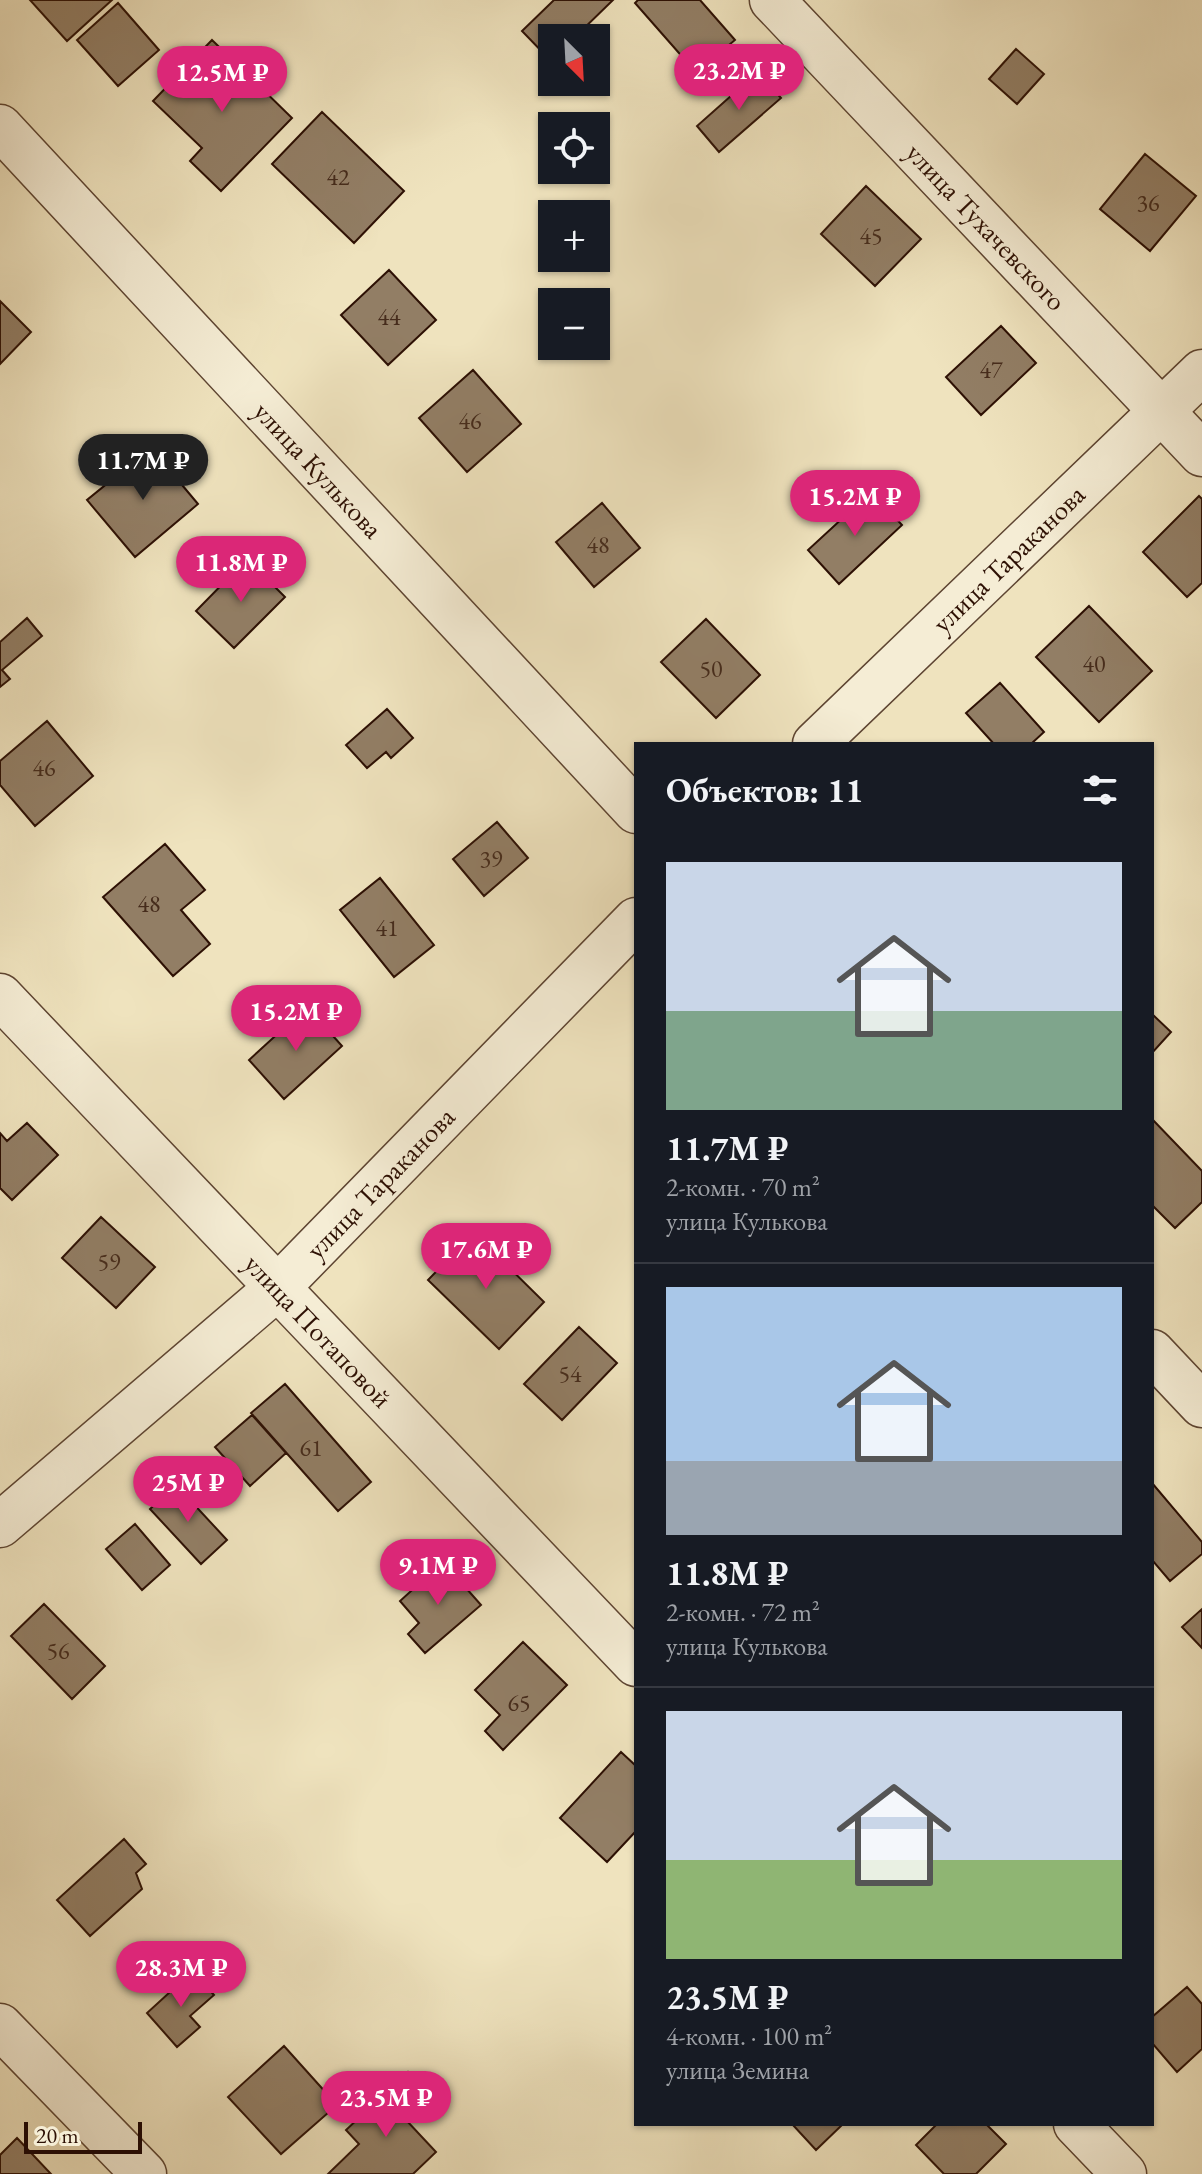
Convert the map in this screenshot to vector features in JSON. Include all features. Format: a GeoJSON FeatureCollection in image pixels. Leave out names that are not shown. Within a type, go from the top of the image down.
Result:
{"type":"FeatureCollection","features":[{"type":"Feature","properties":{"kind":"street","name":"улица Тухачевского"},"geometry":{"type":"LineString","coordinates":[[772,0],[1202,454]]}},
{"type":"Feature","properties":{"kind":"street","name":"улица Кулькова"},"geometry":{"type":"LineString","coordinates":[[0,127],[634,809]]}},
{"type":"Feature","properties":{"kind":"street","name":"улица Тараканова"},"geometry":{"type":"LineString","coordinates":[[817,742],[1202,372]]}},
{"type":"Feature","properties":{"kind":"street","name":"улица Тараканова"},"geometry":{"type":"LineString","coordinates":[[0,1525],[277,1288],[634,922]]}},
{"type":"Feature","properties":{"kind":"street","name":"улица Потаповой"},"geometry":{"type":"LineString","coordinates":[[0,996],[634,1662]]}},
{"type":"Feature","properties":{"kind":"street"},"geometry":{"type":"LineString","coordinates":[[1154,1354],[1202,1405]]}},
{"type":"Feature","properties":{"kind":"street"},"geometry":{"type":"LineString","coordinates":[[0,2026],[144,2174]]}},
{"type":"Feature","properties":{"kind":"street"},"geometry":{"type":"LineString","coordinates":[[1078,2126],[1124,2174]]}},
{"type":"Feature","properties":{"kind":"building"},"geometry":{"type":"Polygon","coordinates":[[[30,0],[112,0],[67,41],[30,0]]]}},
{"type":"Feature","properties":{"kind":"building"},"geometry":{"type":"Polygon","coordinates":[[[554,0],[613,0],[588,24],[538,24],[538,48],[522,31],[554,0]]]}},
{"type":"Feature","properties":{"kind":"building"},"geometry":{"type":"Polygon","coordinates":[[[638,0],[700,0],[735,40],[706,64],[696,52],[686,61],[635,3],[638,0]]]}},
{"type":"Feature","properties":{"kind":"building"},"geometry":{"type":"Polygon","coordinates":[[[118,3],[159,50],[118,86],[77,40],[118,3]]]}},
{"type":"Feature","properties":{"kind":"building"},"geometry":{"type":"Polygon","coordinates":[[[212,40],[292,118],[221,191],[190,161],[202,148],[153,101],[212,40]]]}},
{"type":"Feature","properties":{"kind":"building"},"geometry":{"type":"Polygon","coordinates":[[[1016,49],[1044,74],[1017,104],[989,79],[1016,49]]]}},
{"type":"Feature","properties":{"kind":"building"},"geometry":{"type":"Polygon","coordinates":[[[758,72],[781,98],[719,152],[697,126],[758,72]]]}},
{"type":"Feature","properties":{"kind":"building"},"geometry":{"type":"Polygon","coordinates":[[[322,112],[404,191],[354,243],[272,164],[322,112]]]}},
{"type":"Feature","properties":{"kind":"building"},"geometry":{"type":"Polygon","coordinates":[[[1145,154],[1196,196],[1150,251],[1100,209],[1145,154]]]}},
{"type":"Feature","properties":{"kind":"building"},"geometry":{"type":"Polygon","coordinates":[[[866,186],[921,239],[875,286],[821,234],[866,186]]]}},
{"type":"Feature","properties":{"kind":"building"},"geometry":{"type":"Polygon","coordinates":[[[389,270],[436,320],[388,365],[341,315],[389,270]]]}},
{"type":"Feature","properties":{"kind":"building"},"geometry":{"type":"Polygon","coordinates":[[[0,301],[31,332],[0,364],[0,301]]]}},
{"type":"Feature","properties":{"kind":"building"},"geometry":{"type":"Polygon","coordinates":[[[1001,326],[1036,363],[981,415],[946,377],[1001,326]]]}},
{"type":"Feature","properties":{"kind":"building"},"geometry":{"type":"Polygon","coordinates":[[[473,370],[521,424],[467,472],[419,418],[473,370]]]}},
{"type":"Feature","properties":{"kind":"building"},"geometry":{"type":"Polygon","coordinates":[[[151,448],[198,504],[135,557],[87,500],[151,448]]]}},
{"type":"Feature","properties":{"kind":"building"},"geometry":{"type":"Polygon","coordinates":[[[871,492],[902,525],[839,584],[808,550],[871,492]]]}},
{"type":"Feature","properties":{"kind":"building"},"geometry":{"type":"Polygon","coordinates":[[[1199,496],[1202,499],[1202,583],[1187,597],[1143,552],[1199,496]]]}},
{"type":"Feature","properties":{"kind":"building"},"geometry":{"type":"Polygon","coordinates":[[[602,503],[640,548],[594,587],[556,542],[602,503]]]}},
{"type":"Feature","properties":{"kind":"building"},"geometry":{"type":"Polygon","coordinates":[[[247,559],[285,597],[234,648],[196,611],[247,559]]]}},
{"type":"Feature","properties":{"kind":"building"},"geometry":{"type":"Polygon","coordinates":[[[1089,606],[1152,671],[1099,722],[1036,657],[1089,606]]]}},
{"type":"Feature","properties":{"kind":"building"},"geometry":{"type":"Polygon","coordinates":[[[27,618],[42,636],[2,670],[10,679],[0,687],[0,642],[27,618]]]}},
{"type":"Feature","properties":{"kind":"building"},"geometry":{"type":"Polygon","coordinates":[[[706,619],[760,675],[716,718],[661,662],[706,619]]]}},
{"type":"Feature","properties":{"kind":"building"},"geometry":{"type":"Polygon","coordinates":[[[1000,683],[1044,732],[1033,742],[992,742],[966,713],[1000,683]]]}},
{"type":"Feature","properties":{"kind":"building"},"geometry":{"type":"Polygon","coordinates":[[[387,709],[413,738],[391,758],[386,752],[367,768],[346,745],[387,709]]]}},
{"type":"Feature","properties":{"kind":"building"},"geometry":{"type":"Polygon","coordinates":[[[47,721],[93,776],[35,826],[0,785],[0,761],[47,721]]]}},
{"type":"Feature","properties":{"kind":"building"},"geometry":{"type":"Polygon","coordinates":[[[497,822],[528,858],[484,896],[453,859],[497,822]]]}},
{"type":"Feature","properties":{"kind":"building"},"geometry":{"type":"Polygon","coordinates":[[[165,844],[205,890],[181,910],[210,944],[173,976],[103,897],[165,844]]]}},
{"type":"Feature","properties":{"kind":"building"},"geometry":{"type":"Polygon","coordinates":[[[380,878],[434,945],[394,977],[340,910],[380,878]]]}},
{"type":"Feature","properties":{"kind":"building"},"geometry":{"type":"Polygon","coordinates":[[[307,1007],[342,1046],[284,1099],[249,1060],[307,1007]]]}},
{"type":"Feature","properties":{"kind":"building"},"geometry":{"type":"Polygon","coordinates":[[[1154,1016],[1171,1032],[1154,1051],[1154,1016]]]}},
{"type":"Feature","properties":{"kind":"building"},"geometry":{"type":"Polygon","coordinates":[[[1154,1121],[1202,1171],[1202,1202],[1175,1228],[1154,1207],[1154,1121]]]}},
{"type":"Feature","properties":{"kind":"building"},"geometry":{"type":"Polygon","coordinates":[[[27,1123],[58,1155],[12,1200],[0,1188],[0,1133],[7,1141],[27,1123]]]}},
{"type":"Feature","properties":{"kind":"building"},"geometry":{"type":"Polygon","coordinates":[[[101,1217],[155,1267],[116,1308],[62,1258],[101,1217]]]}},
{"type":"Feature","properties":{"kind":"building"},"geometry":{"type":"Polygon","coordinates":[[[474,1233],[544,1302],[499,1349],[428,1280],[474,1233]]]}},
{"type":"Feature","properties":{"kind":"building"},"geometry":{"type":"Polygon","coordinates":[[[579,1327],[617,1363],[562,1420],[524,1384],[579,1327]]]}},
{"type":"Feature","properties":{"kind":"building"},"geometry":{"type":"Polygon","coordinates":[[[285,1384],[371,1482],[338,1511],[251,1413],[285,1384]]]}},
{"type":"Feature","properties":{"kind":"building"},"geometry":{"type":"Polygon","coordinates":[[[252,1415],[286,1453],[250,1486],[215,1447],[252,1415]]]}},
{"type":"Feature","properties":{"kind":"building"},"geometry":{"type":"Polygon","coordinates":[[[176,1485],[227,1540],[201,1564],[150,1509],[176,1485]]]}},
{"type":"Feature","properties":{"kind":"building"},"geometry":{"type":"Polygon","coordinates":[[[1154,1485],[1202,1542],[1202,1554],[1170,1581],[1154,1562],[1154,1485]]]}},
{"type":"Feature","properties":{"kind":"building"},"geometry":{"type":"Polygon","coordinates":[[[135,1524],[170,1565],[142,1590],[106,1549],[135,1524]]]}},
{"type":"Feature","properties":{"kind":"building"},"geometry":{"type":"Polygon","coordinates":[[[443,1562],[481,1605],[425,1653],[408,1634],[419,1623],[400,1601],[443,1562]]]}},
{"type":"Feature","properties":{"kind":"building"},"geometry":{"type":"Polygon","coordinates":[[[44,1604],[105,1666],[72,1699],[11,1636],[44,1604]]]}},
{"type":"Feature","properties":{"kind":"building"},"geometry":{"type":"Polygon","coordinates":[[[1202,1609],[1202,1648],[1182,1627],[1202,1609]]]}},
{"type":"Feature","properties":{"kind":"building"},"geometry":{"type":"Polygon","coordinates":[[[523,1642],[567,1685],[503,1750],[485,1731],[500,1715],[475,1690],[523,1642]]]}},
{"type":"Feature","properties":{"kind":"building"},"geometry":{"type":"Polygon","coordinates":[[[621,1752],[634,1764],[634,1833],[607,1862],[560,1818],[621,1752]]]}},
{"type":"Feature","properties":{"kind":"building"},"geometry":{"type":"Polygon","coordinates":[[[124,1839],[146,1864],[136,1873],[142,1889],[90,1936],[57,1900],[124,1839]]]}},
{"type":"Feature","properties":{"kind":"building"},"geometry":{"type":"Polygon","coordinates":[[[193,1971],[214,1995],[190,2016],[200,2027],[177,2047],[147,2013],[193,1971]]]}},
{"type":"Feature","properties":{"kind":"building"},"geometry":{"type":"Polygon","coordinates":[[[1187,1987],[1202,2004],[1202,2049],[1177,2072],[1154,2045],[1154,2015],[1187,1987]]]}},
{"type":"Feature","properties":{"kind":"building"},"geometry":{"type":"Polygon","coordinates":[[[284,2046],[337,2105],[281,2154],[228,2097],[284,2046]]]}},
{"type":"Feature","properties":{"kind":"building"},"geometry":{"type":"Polygon","coordinates":[[[408,2072],[417,2081],[392,2105],[436,2152],[413,2174],[328,2174],[359,2144],[346,2130],[408,2072]]]}},
{"type":"Feature","properties":{"kind":"building"},"geometry":{"type":"Polygon","coordinates":[[[794,2126],[841,2126],[816,2150],[794,2126]]]}},
{"type":"Feature","properties":{"kind":"building"},"geometry":{"type":"Polygon","coordinates":[[[935,2126],[988,2126],[1006,2144],[976,2174],[944,2174],[916,2145],[935,2126]]]}},
{"type":"Feature","properties":{"kind":"building"},"geometry":{"type":"Polygon","coordinates":[[[17,2138],[51,2174],[0,2174],[0,2155],[17,2138]]]}}]}
